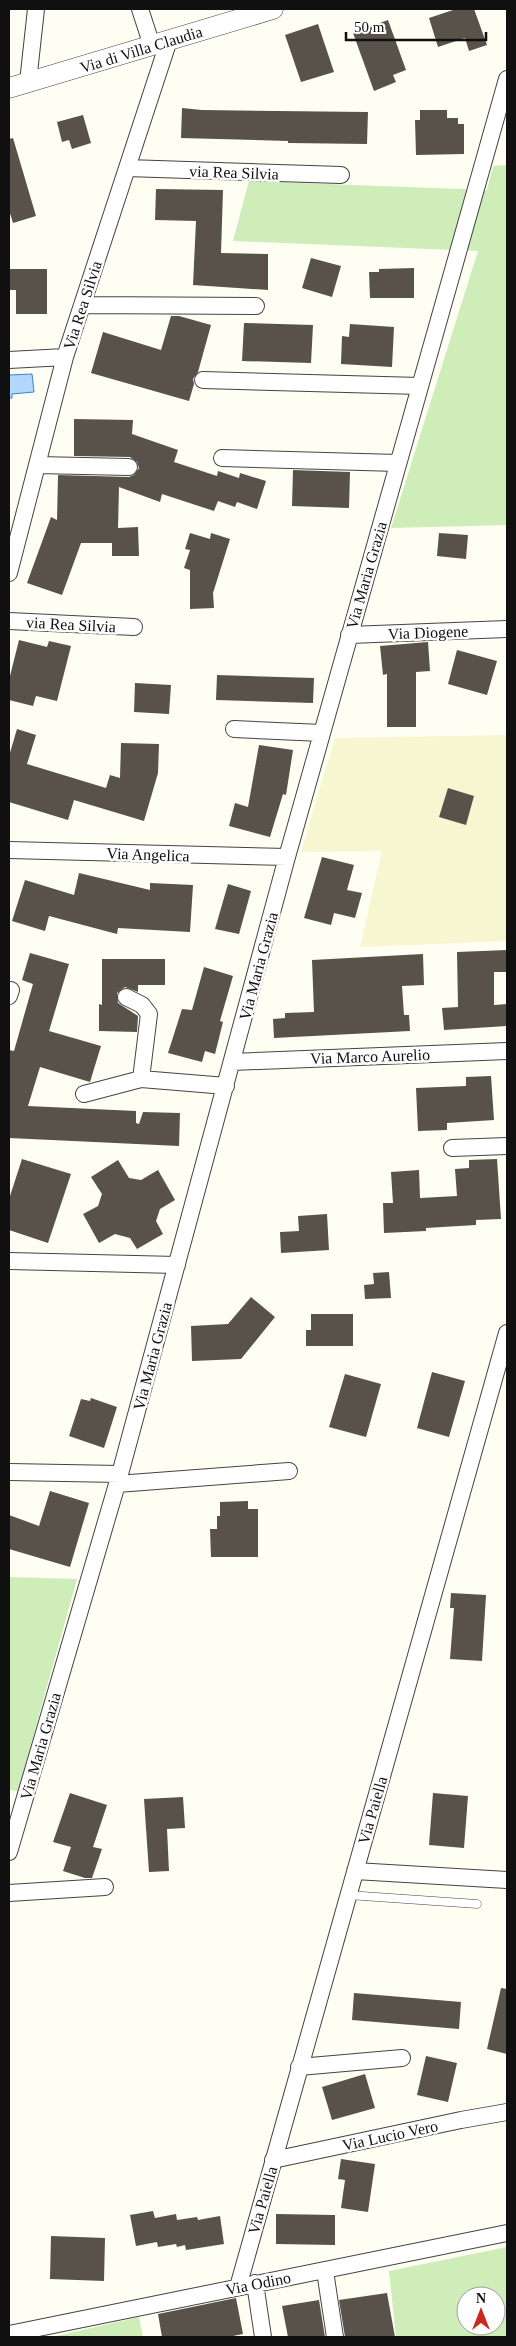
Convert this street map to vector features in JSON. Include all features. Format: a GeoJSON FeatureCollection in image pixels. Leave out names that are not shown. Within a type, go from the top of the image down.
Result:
{"type":"FeatureCollection","features":[{"type":"Feature","properties":{"kind":"street"},"geometry":{"type":"LineString","coordinates":[[28,82],[36,9]]}},
{"type":"Feature","properties":{"kind":"street"},"geometry":{"type":"LineString","coordinates":[[140,9],[161,43]]}},
{"type":"Feature","properties":{"kind":"street","name":"Via di Villa Claudia"},"geometry":{"type":"LineString","coordinates":[[9,88],[273,9]]}},
{"type":"Feature","properties":{"kind":"street","name":"Via Rea Silvia"},"geometry":{"type":"LineString","coordinates":[[9,573],[14,533],[37,465],[82,305],[127,168],[161,43]]}},
{"type":"Feature","properties":{"kind":"street","name":"Via Maria Grazia"},"geometry":{"type":"LineString","coordinates":[[9,1852],[17,1799],[119,1479],[322,733],[507,79]]}},
{"type":"Feature","properties":{"kind":"street","name":"via Rea Silvia"},"geometry":{"type":"LineString","coordinates":[[127,168],[341,175]]}},
{"type":"Feature","properties":{"kind":"street","name":"via Rea Silvia"},"geometry":{"type":"LineString","coordinates":[[82,305],[256,306]]}},
{"type":"Feature","properties":{"kind":"street","name":"via Rea Silvia"},"geometry":{"type":"LineString","coordinates":[[9,360],[66,357]]}},
{"type":"Feature","properties":{"kind":"street"},"geometry":{"type":"LineString","coordinates":[[203,380],[420,386]]}},
{"type":"Feature","properties":{"kind":"street"},"geometry":{"type":"LineString","coordinates":[[222,458],[398,463]]}},
{"type":"Feature","properties":{"kind":"street"},"geometry":{"type":"LineString","coordinates":[[37,465],[129,467]]}},
{"type":"Feature","properties":{"kind":"street","name":"via Rea Silvia"},"geometry":{"type":"LineString","coordinates":[[9,621],[134,627]]}},
{"type":"Feature","properties":{"kind":"street","name":"Via Diogene"},"geometry":{"type":"LineString","coordinates":[[350,635],[507,629]]}},
{"type":"Feature","properties":{"kind":"street"},"geometry":{"type":"LineString","coordinates":[[234,730],[322,733]]}},
{"type":"Feature","properties":{"kind":"street","name":"Via Angelica"},"geometry":{"type":"LineString","coordinates":[[9,850],[288,858]]}},
{"type":"Feature","properties":{"kind":"street"},"geometry":{"type":"LineString","coordinates":[[126,997],[142,1005],[150,1014],[141,1079]]}},
{"type":"Feature","properties":{"kind":"street","name":"Via Marco Aurelio"},"geometry":{"type":"LineString","coordinates":[[232,1062],[507,1051]]}},
{"type":"Feature","properties":{"kind":"street"},"geometry":{"type":"LineString","coordinates":[[84,1094],[141,1079],[226,1086]]}},
{"type":"Feature","properties":{"kind":"street"},"geometry":{"type":"LineString","coordinates":[[452,1148],[507,1146]]}},
{"type":"Feature","properties":{"kind":"street"},"geometry":{"type":"LineString","coordinates":[[9,1260],[177,1265]]}},
{"type":"Feature","properties":{"kind":"street","name":"Via Paiella"},"geometry":{"type":"LineString","coordinates":[[238,2287],[507,1333]]}},
{"type":"Feature","properties":{"kind":"street"},"geometry":{"type":"LineString","coordinates":[[9,1472],[119,1479],[289,1471]]}},
{"type":"Feature","properties":{"kind":"street"},"geometry":{"type":"LineString","coordinates":[[355,1870],[507,1880]]}},
{"type":"Feature","properties":{"kind":"street"},"geometry":{"type":"LineString","coordinates":[[9,1894],[105,1887]]}},
{"type":"Feature","properties":{"kind":"street"},"geometry":{"type":"LineString","coordinates":[[300,2068],[402,2058]]}},
{"type":"Feature","properties":{"kind":"street","name":"Via Lucio Vero"},"geometry":{"type":"LineString","coordinates":[[273,2160],[507,2112]]}},
{"type":"Feature","properties":{"kind":"street","name":"Via Odino"},"geometry":{"type":"LineString","coordinates":[[12,2335],[255,2283],[325,2271],[507,2233]]}},
{"type":"Feature","properties":{"kind":"street"},"geometry":{"type":"LineString","coordinates":[[325,2271],[335,2337]]}},
{"type":"Feature","properties":{"kind":"street"},"geometry":{"type":"LineString","coordinates":[[255,2283],[263,2337]]}},
{"type":"Feature","properties":{"kind":"lane"},"geometry":{"type":"LineString","coordinates":[[348,1895],[477,1904]]}},
{"type":"Feature","properties":{"kind":"green space"},"geometry":{"type":"Polygon","coordinates":[[[507,165],[507,525],[391,528],[478,251],[233,241],[249,181],[487,190],[493,166],[507,165]]]}},
{"type":"Feature","properties":{"kind":"green space"},"geometry":{"type":"Polygon","coordinates":[[[507,735],[507,941],[360,947],[382,851],[301,852],[335,738],[507,735]]]}},
{"type":"Feature","properties":{"kind":"green space"},"geometry":{"type":"Polygon","coordinates":[[[9,1577],[77,1579],[18,1791],[9,1790],[9,1577]]]}},
{"type":"Feature","properties":{"kind":"green space"},"geometry":{"type":"Polygon","coordinates":[[[507,2247],[507,2337],[396,2337],[389,2271],[507,2247]]]}},
{"type":"Feature","properties":{"kind":"green space"},"geometry":{"type":"Polygon","coordinates":[[[139,2317],[143,2337],[52,2337],[139,2317]]]}},
{"type":"Feature","properties":{"kind":"water"},"geometry":{"type":"Polygon","coordinates":[[[32,374],[34,392],[12,394],[12,398],[9,398],[9,375],[32,374]]]}},
{"type":"Feature","properties":{"kind":"building"},"geometry":{"type":"Polygon","coordinates":[[[456,9],[474,9],[487,45],[469,51],[465,38],[438,47],[429,18],[456,9]]]}},
{"type":"Feature","properties":{"kind":"building"},"geometry":{"type":"Polygon","coordinates":[[[388,20],[406,70],[393,75],[396,82],[374,91],[353,33],[388,20]]]}},
{"type":"Feature","properties":{"kind":"building"},"geometry":{"type":"Polygon","coordinates":[[[318,24],[334,72],[301,82],[285,35],[318,24]]]}},
{"type":"Feature","properties":{"kind":"building"},"geometry":{"type":"Polygon","coordinates":[[[182,108],[202,110],[368,112],[367,144],[288,143],[288,141],[181,138],[182,108]]]}},
{"type":"Feature","properties":{"kind":"building"},"geometry":{"type":"Polygon","coordinates":[[[420,110],[447,110],[447,118],[458,118],[458,124],[464,124],[464,154],[416,155],[415,120],[420,120],[420,110]]]}},
{"type":"Feature","properties":{"kind":"building"},"geometry":{"type":"Polygon","coordinates":[[[83,115],[91,143],[72,149],[69,140],[62,142],[57,122],[83,115]]]}},
{"type":"Feature","properties":{"kind":"building"},"geometry":{"type":"Polygon","coordinates":[[[13,138],[36,216],[13,223],[9,210],[9,139],[13,138]]]}},
{"type":"Feature","properties":{"kind":"building"},"geometry":{"type":"Polygon","coordinates":[[[156,189],[223,190],[221,253],[268,254],[268,290],[193,285],[196,221],[155,220],[156,189]]]}},
{"type":"Feature","properties":{"kind":"building"},"geometry":{"type":"Polygon","coordinates":[[[311,258],[341,266],[332,297],[302,288],[311,258]]]}},
{"type":"Feature","properties":{"kind":"building"},"geometry":{"type":"Polygon","coordinates":[[[414,268],[414,298],[370,298],[369,272],[379,272],[379,269],[414,268]]]}},
{"type":"Feature","properties":{"kind":"building"},"geometry":{"type":"Polygon","coordinates":[[[9,269],[47,269],[47,314],[16,314],[16,290],[9,290],[9,269]]]}},
{"type":"Feature","properties":{"kind":"building"},"geometry":{"type":"Polygon","coordinates":[[[171,316],[179,316],[211,325],[198,372],[193,379],[194,384],[189,401],[91,373],[103,332],[161,350],[171,316]]]}},
{"type":"Feature","properties":{"kind":"building"},"geometry":{"type":"Polygon","coordinates":[[[244,323],[313,325],[311,363],[242,361],[244,323]]]}},
{"type":"Feature","properties":{"kind":"building"},"geometry":{"type":"Polygon","coordinates":[[[350,324],[394,327],[392,367],[341,364],[342,336],[349,337],[350,324]]]}},
{"type":"Feature","properties":{"kind":"building"},"geometry":{"type":"Polygon","coordinates":[[[74,419],[133,420],[132,434],[178,450],[174,462],[217,476],[218,471],[239,478],[240,473],[266,481],[257,509],[237,502],[235,507],[218,501],[214,511],[162,494],[160,502],[119,487],[118,528],[138,527],[139,556],[112,556],[112,543],[81,543],[62,595],[27,583],[51,517],[57,520],[58,475],[129,477],[134,475],[139,468],[137,462],[130,457],[74,456],[74,419]]]}},
{"type":"Feature","properties":{"kind":"building"},"geometry":{"type":"Polygon","coordinates":[[[293,470],[350,472],[349,508],[292,506],[293,470]]]}},
{"type":"Feature","properties":{"kind":"building"},"geometry":{"type":"Polygon","coordinates":[[[190,533],[210,539],[211,533],[230,539],[213,593],[214,608],[190,609],[190,570],[184,568],[190,550],[185,549],[190,533]]]}},
{"type":"Feature","properties":{"kind":"building"},"geometry":{"type":"Polygon","coordinates":[[[439,533],[468,535],[466,559],[437,556],[439,533]]]}},
{"type":"Feature","properties":{"kind":"building"},"geometry":{"type":"Polygon","coordinates":[[[19,640],[47,647],[49,641],[71,646],[57,701],[36,696],[33,706],[9,700],[9,680],[19,640]]]}},
{"type":"Feature","properties":{"kind":"building"},"geometry":{"type":"Polygon","coordinates":[[[428,642],[430,671],[416,672],[416,727],[387,727],[387,674],[383,675],[380,646],[428,642]]]}},
{"type":"Feature","properties":{"kind":"building"},"geometry":{"type":"Polygon","coordinates":[[[457,650],[497,661],[487,695],[448,684],[457,650]]]}},
{"type":"Feature","properties":{"kind":"building"},"geometry":{"type":"Polygon","coordinates":[[[217,675],[314,678],[313,703],[216,700],[217,675]]]}},
{"type":"Feature","properties":{"kind":"building"},"geometry":{"type":"Polygon","coordinates":[[[135,683],[171,685],[169,714],[134,712],[135,683]]]}},
{"type":"Feature","properties":{"kind":"building"},"geometry":{"type":"Polygon","coordinates":[[[17,729],[36,735],[27,764],[106,788],[110,775],[120,778],[121,743],[159,744],[158,773],[144,821],[74,800],[68,820],[9,802],[9,756],[17,729]]]}},
{"type":"Feature","properties":{"kind":"building"},"geometry":{"type":"Polygon","coordinates":[[[259,745],[293,750],[286,795],[283,794],[270,837],[229,826],[235,803],[248,807],[259,745]]]}},
{"type":"Feature","properties":{"kind":"building"},"geometry":{"type":"Polygon","coordinates":[[[448,788],[474,796],[466,825],[439,817],[448,788]]]}},
{"type":"Feature","properties":{"kind":"building"},"geometry":{"type":"Polygon","coordinates":[[[322,857],[354,865],[347,890],[362,893],[355,918],[334,913],[331,925],[304,918],[322,857]]]}},
{"type":"Feature","properties":{"kind":"building"},"geometry":{"type":"Polygon","coordinates":[[[79,873],[150,890],[150,883],[193,885],[190,932],[118,928],[117,934],[49,916],[45,931],[12,921],[25,880],[74,895],[79,873]]]}},
{"type":"Feature","properties":{"kind":"building"},"geometry":{"type":"Polygon","coordinates":[[[228,884],[251,891],[239,934],[215,929],[228,884]]]}},
{"type":"Feature","properties":{"kind":"building"},"geometry":{"type":"Polygon","coordinates":[[[507,950],[507,972],[494,972],[494,1005],[507,1004],[507,1026],[444,1030],[442,1008],[458,1007],[457,952],[507,950]]]}},
{"type":"Feature","properties":{"kind":"building"},"geometry":{"type":"Polygon","coordinates":[[[30,953],[69,964],[49,1031],[101,1046],[90,1082],[40,1067],[28,1106],[136,1111],[136,1123],[139,1124],[143,1112],[180,1113],[179,1146],[9,1138],[9,1050],[14,1051],[33,984],[22,980],[30,953]]]}},
{"type":"Feature","properties":{"kind":"building"},"geometry":{"type":"Polygon","coordinates":[[[423,954],[424,985],[402,986],[404,1015],[409,1015],[410,1031],[274,1038],[273,1019],[285,1018],[285,1013],[314,1012],[312,960],[423,954]]]}},
{"type":"Feature","properties":{"kind":"building"},"geometry":{"type":"Polygon","coordinates":[[[102,959],[165,959],[165,985],[138,985],[138,992],[125,987],[117,993],[118,1003],[138,1016],[137,1032],[99,1031],[99,1004],[102,1005],[102,959]]]}},
{"type":"Feature","properties":{"kind":"building"},"geometry":{"type":"Polygon","coordinates":[[[204,967],[233,976],[220,1021],[223,1022],[215,1054],[205,1051],[202,1062],[168,1053],[182,1009],[192,1010],[204,967]]]}},
{"type":"Feature","properties":{"kind":"building"},"geometry":{"type":"Polygon","coordinates":[[[491,1076],[494,1120],[447,1123],[447,1130],[418,1131],[416,1088],[466,1086],[466,1077],[491,1076]]]}},
{"type":"Feature","properties":{"kind":"building"},"geometry":{"type":"Polygon","coordinates":[[[22,1159],[71,1174],[48,1243],[9,1230],[9,1199],[22,1159]]]}},
{"type":"Feature","properties":{"kind":"building"},"geometry":{"type":"Polygon","coordinates":[[[497,1159],[501,1219],[476,1220],[476,1225],[426,1228],[426,1231],[384,1233],[383,1203],[393,1203],[391,1172],[419,1170],[420,1198],[457,1196],[455,1169],[469,1168],[469,1160],[497,1159]]]}},
{"type":"Feature","properties":{"kind":"building"},"geometry":{"type":"Polygon","coordinates":[[[118,1160],[129,1178],[141,1180],[158,1170],[175,1200],[160,1209],[156,1221],[163,1234],[137,1249],[130,1238],[115,1234],[99,1243],[83,1214],[98,1206],[102,1194],[91,1177],[118,1160]]]}},
{"type":"Feature","properties":{"kind":"building"},"geometry":{"type":"Polygon","coordinates":[[[327,1214],[329,1250],[281,1253],[280,1232],[299,1231],[298,1216],[327,1214]]]}},
{"type":"Feature","properties":{"kind":"building"},"geometry":{"type":"Polygon","coordinates":[[[389,1272],[391,1298],[365,1299],[364,1285],[374,1284],[373,1273],[389,1272]]]}},
{"type":"Feature","properties":{"kind":"building"},"geometry":{"type":"Polygon","coordinates":[[[251,1297],[275,1317],[241,1359],[192,1361],[191,1326],[228,1324],[251,1297]]]}},
{"type":"Feature","properties":{"kind":"building"},"geometry":{"type":"Polygon","coordinates":[[[311,1314],[353,1314],[353,1346],[306,1346],[306,1330],[311,1330],[311,1314]]]}},
{"type":"Feature","properties":{"kind":"building"},"geometry":{"type":"Polygon","coordinates":[[[432,1372],[465,1381],[449,1437],[417,1428],[432,1372]]]}},
{"type":"Feature","properties":{"kind":"building"},"geometry":{"type":"Polygon","coordinates":[[[345,1374],[381,1384],[366,1437],[329,1427],[345,1374]]]}},
{"type":"Feature","properties":{"kind":"building"},"geometry":{"type":"Polygon","coordinates":[[[91,1398],[117,1407],[104,1448],[69,1436],[81,1399],[90,1401],[91,1398]]]}},
{"type":"Feature","properties":{"kind":"building"},"geometry":{"type":"Polygon","coordinates":[[[50,1491],[89,1503],[70,1567],[9,1549],[9,1515],[39,1526],[50,1491]]]}},
{"type":"Feature","properties":{"kind":"building"},"geometry":{"type":"Polygon","coordinates":[[[248,1501],[248,1509],[258,1509],[258,1557],[211,1557],[210,1529],[217,1529],[217,1516],[220,1516],[220,1502],[248,1501]]]}},
{"type":"Feature","properties":{"kind":"building"},"geometry":{"type":"Polygon","coordinates":[[[451,1593],[486,1595],[482,1661],[450,1659],[454,1608],[450,1608],[451,1593]]]}},
{"type":"Feature","properties":{"kind":"building"},"geometry":{"type":"Polygon","coordinates":[[[70,1793],[107,1805],[93,1847],[102,1849],[92,1878],[85,1878],[63,1871],[71,1847],[53,1842],[70,1793]]]}},
{"type":"Feature","properties":{"kind":"building"},"geometry":{"type":"Polygon","coordinates":[[[433,1793],[468,1796],[464,1848],[429,1845],[433,1793]]]}},
{"type":"Feature","properties":{"kind":"building"},"geometry":{"type":"Polygon","coordinates":[[[183,1797],[185,1828],[167,1829],[169,1871],[149,1872],[144,1799],[183,1797]]]}},
{"type":"Feature","properties":{"kind":"building"},"geometry":{"type":"Polygon","coordinates":[[[501,1988],[507,1989],[507,2054],[487,2049],[501,1988]]]}},
{"type":"Feature","properties":{"kind":"building"},"geometry":{"type":"Polygon","coordinates":[[[354,1993],[461,2002],[459,2029],[352,2020],[354,1993]]]}},
{"type":"Feature","properties":{"kind":"building"},"geometry":{"type":"Polygon","coordinates":[[[426,2056],[457,2063],[448,2102],[417,2095],[426,2056]]]}},
{"type":"Feature","properties":{"kind":"building"},"geometry":{"type":"Polygon","coordinates":[[[365,2074],[375,2108],[332,2120],[322,2087],[365,2074]]]}},
{"type":"Feature","properties":{"kind":"building"},"geometry":{"type":"Polygon","coordinates":[[[341,2159],[375,2164],[368,2212],[341,2208],[345,2180],[338,2179],[341,2159]]]}},
{"type":"Feature","properties":{"kind":"building"},"geometry":{"type":"Polygon","coordinates":[[[153,2211],[155,2218],[176,2214],[177,2220],[197,2217],[198,2220],[220,2216],[224,2244],[186,2250],[185,2245],[177,2247],[176,2244],[158,2247],[157,2242],[136,2246],[130,2215],[153,2211]]]}},
{"type":"Feature","properties":{"kind":"building"},"geometry":{"type":"Polygon","coordinates":[[[276,2214],[335,2215],[335,2245],[276,2244],[276,2214]]]}},
{"type":"Feature","properties":{"kind":"building"},"geometry":{"type":"Polygon","coordinates":[[[51,2236],[105,2238],[104,2281],[50,2279],[51,2236]]]}},
{"type":"Feature","properties":{"kind":"building"},"geometry":{"type":"Polygon","coordinates":[[[387,2293],[395,2337],[345,2337],[339,2300],[387,2293]]]}},
{"type":"Feature","properties":{"kind":"building"},"geometry":{"type":"Polygon","coordinates":[[[236,2298],[243,2334],[228,2337],[162,2337],[158,2314],[236,2298]]]}},
{"type":"Feature","properties":{"kind":"building"},"geometry":{"type":"Polygon","coordinates":[[[319,2300],[325,2337],[288,2337],[282,2306],[319,2300]]]}}]}
